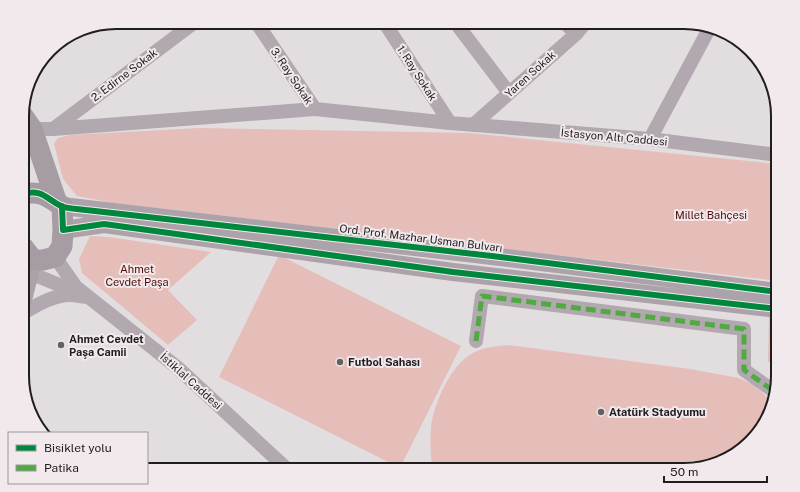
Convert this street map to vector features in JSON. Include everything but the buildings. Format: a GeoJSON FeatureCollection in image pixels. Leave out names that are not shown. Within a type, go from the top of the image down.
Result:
{"type":"FeatureCollection","features":[{"type":"Feature","properties":{"kind":"highway"},"geometry":{"type":"LineString","coordinates":[[29,127],[59,205],[63,230],[62,246],[54,257],[43,260],[29,268]]}},
{"type":"Feature","properties":{"kind":"highway"},"geometry":{"type":"LineString","coordinates":[[29,193],[44,194],[59,205]]}},
{"type":"Feature","properties":{"kind":"main road","name":"Ord. Prof. Mazhar Usman Bulvarı"},"geometry":{"type":"LineString","coordinates":[[59,205],[492,256],[771,291]]}},
{"type":"Feature","properties":{"kind":"main road"},"geometry":{"type":"LineString","coordinates":[[63,230],[104,224],[453,272],[771,308]]}},
{"type":"Feature","properties":{"kind":"street","name":"2. Edirne Sokak"},"geometry":{"type":"LineString","coordinates":[[53,129],[187,29]]}},
{"type":"Feature","properties":{"kind":"street","name":"3. Ray Sokak"},"geometry":{"type":"LineString","coordinates":[[261,29],[314,109]]}},
{"type":"Feature","properties":{"kind":"street","name":"1. Ray Sokak"},"geometry":{"type":"LineString","coordinates":[[389,29],[450,123]]}},
{"type":"Feature","properties":{"kind":"street"},"geometry":{"type":"LineString","coordinates":[[460,29],[509,93]]}},
{"type":"Feature","properties":{"kind":"street"},"geometry":{"type":"LineString","coordinates":[[571,29],[576,34]]}},
{"type":"Feature","properties":{"kind":"street","name":"Yaren Sokak"},"geometry":{"type":"LineString","coordinates":[[473,125],[580,29]]}},
{"type":"Feature","properties":{"kind":"street"},"geometry":{"type":"LineString","coordinates":[[650,139],[707,32]]}},
{"type":"Feature","properties":{"kind":"street","name":"İstasyon Altı Caddesi"},"geometry":{"type":"LineString","coordinates":[[29,123],[53,129],[314,109],[450,123],[650,139],[771,154]]}},
{"type":"Feature","properties":{"kind":"street"},"geometry":{"type":"LineString","coordinates":[[54,257],[76,286],[89,297]]}},
{"type":"Feature","properties":{"kind":"street"},"geometry":{"type":"LineString","coordinates":[[29,270],[89,297]]}},
{"type":"Feature","properties":{"kind":"street"},"geometry":{"type":"LineString","coordinates":[[29,310],[55,297],[69,295],[89,297]]}},
{"type":"Feature","properties":{"kind":"street"},"geometry":{"type":"LineString","coordinates":[[476,341],[482,296],[744,329],[744,370],[770,388]]}},
{"type":"Feature","properties":{"kind":"street","name":"İstiklal Caddesi"},"geometry":{"type":"LineString","coordinates":[[89,297],[178,368],[280,463]]}},
{"type":"Feature","properties":{"kind":"green space","name":"Millet Bahçesi"},"geometry":{"type":"Polygon","coordinates":[[[199,128],[469,133],[771,163],[771,280],[113,203],[77,196],[63,179],[54,144],[58,138],[70,135],[199,128]]]}},
{"type":"Feature","properties":{"kind":"green space","name":"Ahmet Cevdet Paşa"},"geometry":{"type":"Polygon","coordinates":[[[90,236],[109,237],[211,252],[168,290],[197,320],[168,345],[82,273],[79,259],[90,236]]]}},
{"type":"Feature","properties":{"kind":"green space","name":"Futbol Sahası"},"geometry":{"type":"Polygon","coordinates":[[[279,255],[461,346],[402,463],[390,463],[219,377],[279,255]]]}},
{"type":"Feature","properties":{"kind":"green space"},"geometry":{"type":"Polygon","coordinates":[[[769,308],[771,308],[771,362],[768,362],[769,308]]]}},
{"type":"Feature","properties":{"kind":"green space","name":"Atatürk Stadyumu"},"geometry":{"type":"Polygon","coordinates":[[[509,345],[690,369],[739,378],[754,385],[768,399],[759,420],[746,438],[723,454],[701,461],[690,463],[432,463],[430,443],[431,427],[436,407],[445,385],[465,358],[477,351],[495,346],[509,345]]]}},
{"type":"Feature","properties":{"kind":"marked path"},"geometry":{"type":"LineString","coordinates":[[476,341],[482,296],[744,329],[744,370],[770,388]]}},
{"type":"Feature","properties":{"kind":"cycle path"},"geometry":{"type":"LineString","coordinates":[[29,193],[40,193],[61,206],[70,208],[492,256],[771,291]]}},
{"type":"Feature","properties":{"kind":"cycle path"},"geometry":{"type":"LineString","coordinates":[[62,206],[63,230],[104,224],[453,272],[771,308]]}},
{"type":"Feature","properties":{"kind":"place","name":"Ahmet Cevdet Paşa Camii"},"geometry":{"type":"Point","coordinates":[61,345]}},
{"type":"Feature","properties":{"kind":"place","name":"Futbol Sahası"},"geometry":{"type":"Point","coordinates":[340,362]}},
{"type":"Feature","properties":{"kind":"place","name":"Atatürk Stadyumu"},"geometry":{"type":"Point","coordinates":[601,412]}}]}
